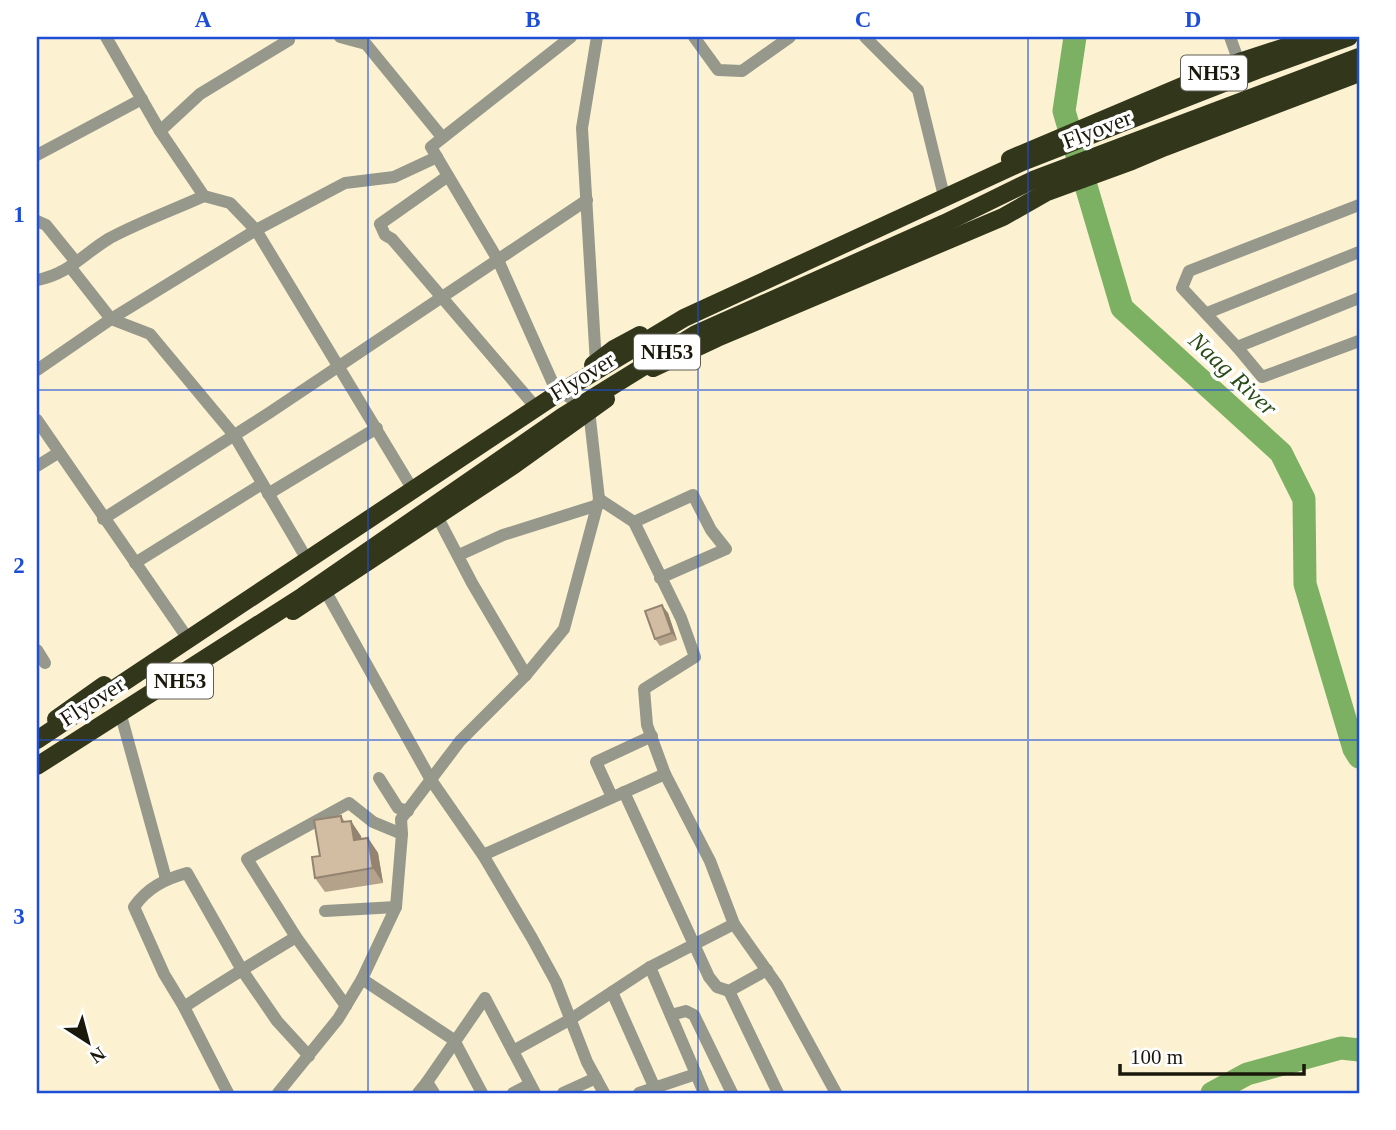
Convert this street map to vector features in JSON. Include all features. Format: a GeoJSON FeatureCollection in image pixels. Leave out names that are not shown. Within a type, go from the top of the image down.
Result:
{"type":"FeatureCollection","features":[{"type":"Feature","properties":{"kind":"highway","name":"NH53"},"geometry":{"type":"LineString","coordinates":[[37,737],[74,705],[305,556],[555,388],[596,364],[614,349],[681,314],[876,227],[1031,149],[1239,62],[1316,37]]}},
{"type":"Feature","properties":{"kind":"highway","name":"Flyover"},"geometry":{"type":"LineString","coordinates":[[37,737],[551,398],[684,318],[1022,162],[1349,37]]}},
{"type":"Feature","properties":{"kind":"highway","name":"Flyover"},"geometry":{"type":"LineString","coordinates":[[37,766],[303,596],[562,417],[696,334],[945,223],[1033,180],[1359,57]]}},
{"type":"Feature","properties":{"kind":"highway","name":"NH53"},"geometry":{"type":"LineString","coordinates":[[37,773],[203,666],[326,592],[653,368],[717,338],[1003,217],[1047,192],[1359,71]]}},
{"type":"Feature","properties":{"kind":"highway"},"geometry":{"type":"LineString","coordinates":[[1031,149],[1047,192]]}},
{"type":"Feature","properties":{"kind":"highway"},"geometry":{"type":"LineString","coordinates":[[430,471],[453,506]]}},
{"type":"Feature","properties":{"kind":"highway"},"geometry":{"type":"LineString","coordinates":[[184,633],[203,666]]}},
{"type":"Feature","properties":{"kind":"street"},"geometry":{"type":"LineString","coordinates":[[106,37],[160,131],[204,196]]}},
{"type":"Feature","properties":{"kind":"street"},"geometry":{"type":"LineString","coordinates":[[340,37],[366,44],[442,137]]}},
{"type":"Feature","properties":{"kind":"street"},"geometry":{"type":"LineString","coordinates":[[278,1093],[346,1006],[362,979],[396,907],[401,819],[460,741],[526,676],[564,629],[598,502],[589,410],[555,388],[498,260],[431,147],[571,37]]}},
{"type":"Feature","properties":{"kind":"street"},"geometry":{"type":"LineString","coordinates":[[596,364],[582,128],[597,37]]}},
{"type":"Feature","properties":{"kind":"street"},"geometry":{"type":"LineString","coordinates":[[694,37],[718,70],[742,71],[790,37]]}},
{"type":"Feature","properties":{"kind":"street"},"geometry":{"type":"LineString","coordinates":[[866,37],[918,90],[943,192]]}},
{"type":"Feature","properties":{"kind":"street"},"geometry":{"type":"LineString","coordinates":[[1230,37],[1239,62]]}},
{"type":"Feature","properties":{"kind":"street"},"geometry":{"type":"LineString","coordinates":[[1339,37],[1359,71]]}},
{"type":"Feature","properties":{"kind":"street"},"geometry":{"type":"LineString","coordinates":[[160,131],[200,94],[289,40]]}},
{"type":"Feature","properties":{"kind":"street"},"geometry":{"type":"LineString","coordinates":[[37,155],[142,99]]}},
{"type":"Feature","properties":{"kind":"street"},"geometry":{"type":"LineString","coordinates":[[37,370],[111,319],[256,230],[345,183],[394,177],[437,157]]}},
{"type":"Feature","properties":{"kind":"street"},"geometry":{"type":"LineString","coordinates":[[448,176],[380,224],[385,235],[392,239],[533,404]]}},
{"type":"Feature","properties":{"kind":"street"},"geometry":{"type":"LineString","coordinates":[[37,280],[55,276],[111,238],[204,196],[230,203],[256,230],[340,365],[410,485]]}},
{"type":"Feature","properties":{"kind":"street"},"geometry":{"type":"LineString","coordinates":[[103,519],[442,299],[587,200]]}},
{"type":"Feature","properties":{"kind":"street"},"geometry":{"type":"LineString","coordinates":[[1359,205],[1189,271],[1182,288],[1262,377],[1359,341]]}},
{"type":"Feature","properties":{"kind":"street"},"geometry":{"type":"LineString","coordinates":[[37,220],[46,225],[111,319],[150,334],[234,435],[305,556]]}},
{"type":"Feature","properties":{"kind":"street"},"geometry":{"type":"LineString","coordinates":[[1207,313],[1359,252]]}},
{"type":"Feature","properties":{"kind":"street"},"geometry":{"type":"LineString","coordinates":[[1237,347],[1359,298]]}},
{"type":"Feature","properties":{"kind":"street"},"geometry":{"type":"LineString","coordinates":[[37,422],[184,633]]}},
{"type":"Feature","properties":{"kind":"street"},"geometry":{"type":"LineString","coordinates":[[135,563],[377,428]]}},
{"type":"Feature","properties":{"kind":"street"},"geometry":{"type":"LineString","coordinates":[[37,466],[58,453]]}},
{"type":"Feature","properties":{"kind":"street"},"geometry":{"type":"LineString","coordinates":[[634,522],[693,495],[726,549],[660,578]]}},
{"type":"Feature","properties":{"kind":"street"},"geometry":{"type":"LineString","coordinates":[[459,555],[503,535],[598,502],[634,522],[681,618],[695,657],[644,688],[647,725],[665,774],[710,861],[734,923],[767,970],[835,1093]]}},
{"type":"Feature","properties":{"kind":"street"},"geometry":{"type":"LineString","coordinates":[[437,516],[526,676]]}},
{"type":"Feature","properties":{"kind":"street"},"geometry":{"type":"LineString","coordinates":[[326,592],[431,780],[483,855],[550,971],[604,1093]]}},
{"type":"Feature","properties":{"kind":"street"},"geometry":{"type":"LineString","coordinates":[[37,650],[45,663]]}},
{"type":"Feature","properties":{"kind":"street"},"geometry":{"type":"LineString","coordinates":[[122,719],[166,879]]}},
{"type":"Feature","properties":{"kind":"street"},"geometry":{"type":"LineString","coordinates":[[652,736],[596,762],[618,795],[709,977],[717,987],[729,991],[778,1093]]}},
{"type":"Feature","properties":{"kind":"street"},"geometry":{"type":"LineString","coordinates":[[483,855],[665,774]]}},
{"type":"Feature","properties":{"kind":"street"},"geometry":{"type":"LineString","coordinates":[[379,778],[398,808],[408,811]]}},
{"type":"Feature","properties":{"kind":"street"},"geometry":{"type":"LineString","coordinates":[[346,1006],[296,937],[247,859],[349,803],[373,822],[402,834]]}},
{"type":"Feature","properties":{"kind":"street"},"geometry":{"type":"LineString","coordinates":[[228,1093],[164,974],[134,907],[141,897],[166,879],[187,873],[242,970],[277,1021],[309,1056]]}},
{"type":"Feature","properties":{"kind":"street"},"geometry":{"type":"LineString","coordinates":[[325,911],[396,907]]}},
{"type":"Feature","properties":{"kind":"street"},"geometry":{"type":"LineString","coordinates":[[513,1051],[571,1019],[649,967],[734,923]]}},
{"type":"Feature","properties":{"kind":"street"},"geometry":{"type":"LineString","coordinates":[[184,1007],[296,937]]}},
{"type":"Feature","properties":{"kind":"street"},"geometry":{"type":"LineString","coordinates":[[649,967],[704,1093]]}},
{"type":"Feature","properties":{"kind":"street"},"geometry":{"type":"LineString","coordinates":[[729,991],[767,970]]}},
{"type":"Feature","properties":{"kind":"street"},"geometry":{"type":"LineString","coordinates":[[362,979],[454,1040],[482,1093]]}},
{"type":"Feature","properties":{"kind":"street"},"geometry":{"type":"LineString","coordinates":[[612,992],[656,1090]]}},
{"type":"Feature","properties":{"kind":"street"},"geometry":{"type":"LineString","coordinates":[[418,1093],[431,1088],[454,1040],[485,998],[533,1088],[513,1093]]}},
{"type":"Feature","properties":{"kind":"street"},"geometry":{"type":"LineString","coordinates":[[671,1015],[686,1011],[698,1020],[732,1093]]}},
{"type":"Feature","properties":{"kind":"street"},"geometry":{"type":"LineString","coordinates":[[639,1093],[656,1090],[696,1074]]}},
{"type":"Feature","properties":{"kind":"street"},"geometry":{"type":"LineString","coordinates":[[563,1093],[596,1078]]}},
{"type":"Feature","properties":{"kind":"building"},"geometry":{"type":"Polygon","coordinates":[[[662,605],[672,633],[655,639],[645,611],[662,605]]]}},
{"type":"Feature","properties":{"kind":"building"},"geometry":{"type":"Polygon","coordinates":[[[341,816],[342,822],[351,821],[354,840],[368,838],[373,868],[315,878],[312,857],[320,856],[314,820],[341,816]]]}},
{"type":"Feature","properties":{"kind":"waterway","name":"Naag River"},"geometry":{"type":"LineString","coordinates":[[1075,37],[1064,111],[1122,308],[1281,453],[1304,499],[1305,584],[1354,749],[1359,757]]}},
{"type":"Feature","properties":{"kind":"waterway","name":"Naag River"},"geometry":{"type":"LineString","coordinates":[[1212,1093],[1247,1074],[1341,1048],[1359,1050]]}}]}
